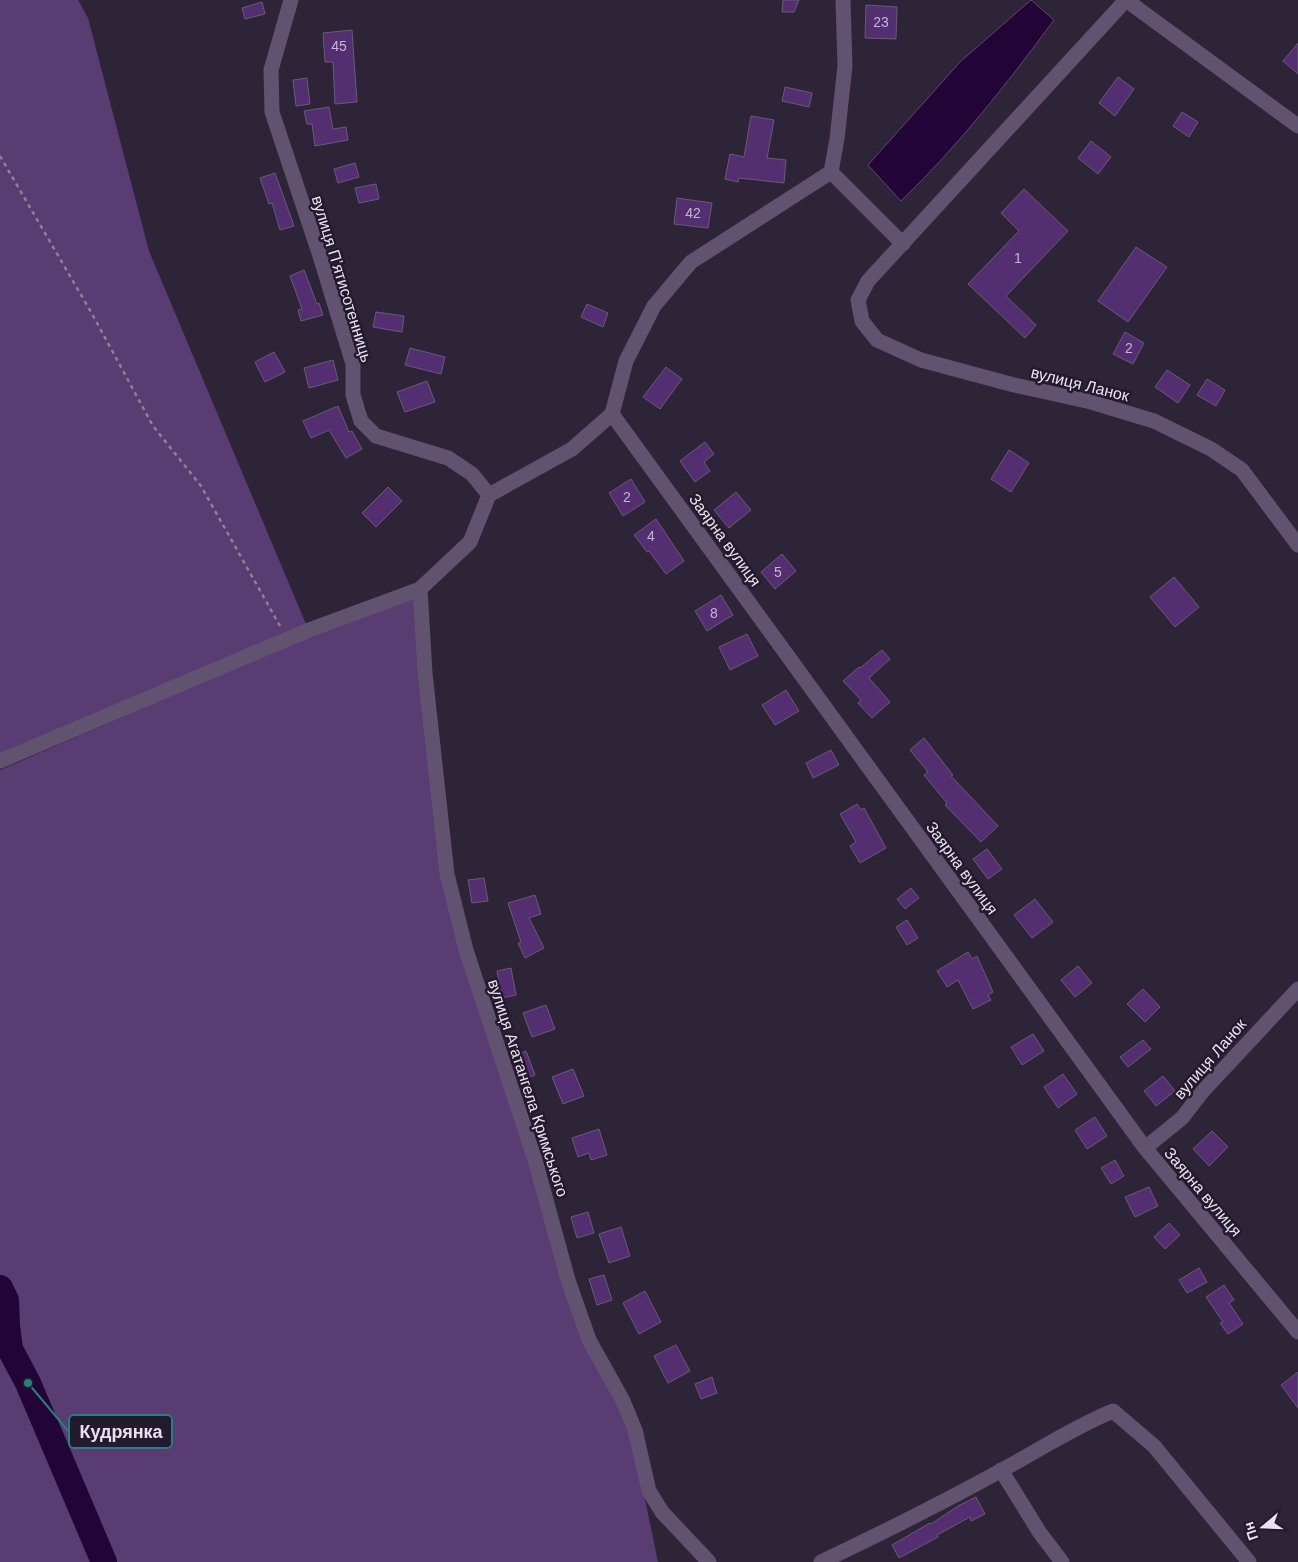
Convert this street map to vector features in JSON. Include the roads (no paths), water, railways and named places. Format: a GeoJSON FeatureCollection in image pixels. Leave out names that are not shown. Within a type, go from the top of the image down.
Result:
{"type":"FeatureCollection","features":[{"type":"Feature","properties":{"kind":"street","name":"вулиця Пʼятисотенниць"},"geometry":{"type":"LineString","coordinates":[[291,0],[271,70],[272,112],[320,256],[352,364],[353,395],[360,421],[376,436],[448,458],[472,474],[488,495]]}},
{"type":"Feature","properties":{"kind":"street"},"geometry":{"type":"LineString","coordinates":[[0,761],[287,639],[420,589],[470,542],[488,495],[526,476],[572,449],[612,414],[626,362],[654,306],[691,262],[831,172],[845,66],[843,0]]}},
{"type":"Feature","properties":{"kind":"street"},"geometry":{"type":"LineString","coordinates":[[831,172],[903,244],[1126,0],[1298,126]]}},
{"type":"Feature","properties":{"kind":"street","name":"вулиця Ланок"},"geometry":{"type":"LineString","coordinates":[[903,244],[868,281],[858,300],[862,320],[877,340],[921,360],[1014,385],[1091,402],[1154,421],[1210,449],[1242,470],[1298,544]]}},
{"type":"Feature","properties":{"kind":"street","name":"Заярна вулиця"},"geometry":{"type":"LineString","coordinates":[[612,414],[1144,1148],[1298,1332]]}},
{"type":"Feature","properties":{"kind":"street","name":"вулиця Агатангела Кримського"},"geometry":{"type":"LineString","coordinates":[[420,589],[425,673],[447,874],[466,950],[535,1160],[568,1280],[589,1340],[624,1402],[635,1430],[649,1491],[662,1512],[709,1562]]}},
{"type":"Feature","properties":{"kind":"street","name":"вулиця Ланок"},"geometry":{"type":"LineString","coordinates":[[1144,1148],[1182,1118],[1203,1091],[1298,989]]}},
{"type":"Feature","properties":{"kind":"street"},"geometry":{"type":"LineString","coordinates":[[821,1562],[889,1529],[1001,1470],[1088,1421],[1113,1411],[1154,1446],[1249,1562]]}},
{"type":"Feature","properties":{"kind":"street"},"geometry":{"type":"LineString","coordinates":[[1001,1470],[1040,1533],[1062,1562]]}},
{"type":"Feature","properties":{"kind":"waterway"},"geometry":{"type":"LineString","coordinates":[[0,1288],[6,1300],[10,1349],[28,1383],[104,1562]]}},
{"type":"Feature","properties":{"kind":"place","name":"Кудрянка"},"geometry":{"type":"Point","coordinates":[28,1383]}}]}
